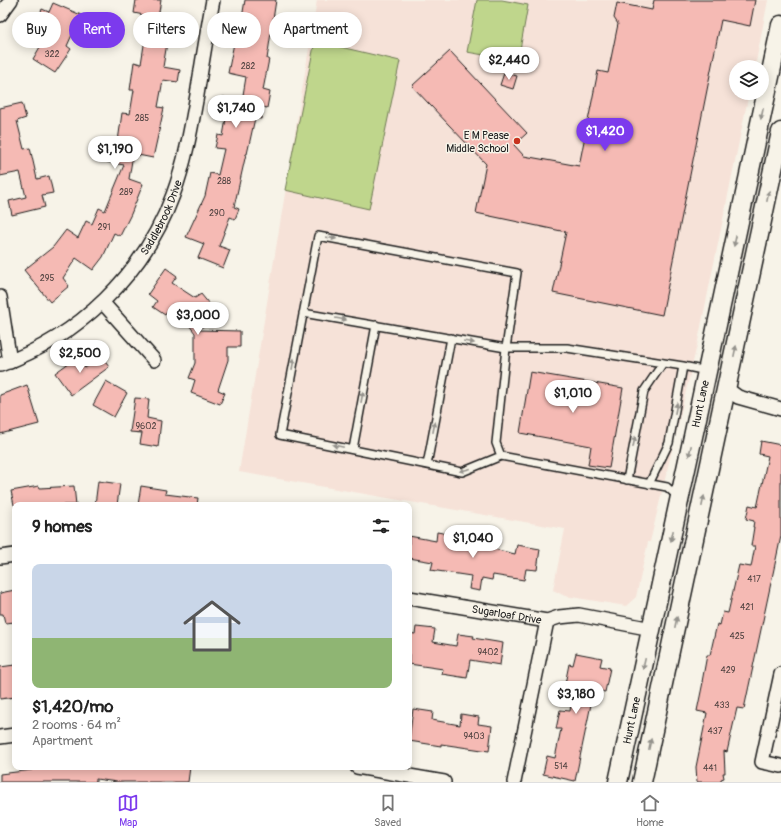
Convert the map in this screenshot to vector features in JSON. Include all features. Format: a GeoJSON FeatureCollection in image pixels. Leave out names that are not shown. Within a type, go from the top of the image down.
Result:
{"type":"FeatureCollection","features":[{"type":"Feature","properties":{"kind":"main road","name":"Hunt Lane"},"geometry":{"type":"LineString","coordinates":[[618,782],[707,371],[779,49],[781,24]]}},
{"type":"Feature","properties":{"kind":"main road"},"geometry":{"type":"LineString","coordinates":[[642,782],[781,132]]}},
{"type":"Feature","properties":{"kind":"main road"},"geometry":{"type":"LineString","coordinates":[[707,371],[727,389]]}},
{"type":"Feature","properties":{"kind":"main road"},"geometry":{"type":"LineString","coordinates":[[680,498],[689,514],[694,540]]}},
{"type":"Feature","properties":{"kind":"street"},"geometry":{"type":"LineString","coordinates":[[0,15],[11,0]]}},
{"type":"Feature","properties":{"kind":"street","name":"Saddlebrook Drive"},"geometry":{"type":"LineString","coordinates":[[5,363],[35,351],[57,338],[103,303],[138,263],[153,238],[173,196],[181,171],[193,119],[213,0]]}},
{"type":"Feature","properties":{"kind":"street"},"geometry":{"type":"LineString","coordinates":[[0,297],[5,363]]}},
{"type":"Feature","properties":{"kind":"street"},"geometry":{"type":"LineString","coordinates":[[103,303],[154,360]]}},
{"type":"Feature","properties":{"kind":"street"},"geometry":{"type":"LineString","coordinates":[[727,389],[738,397],[781,409]]}},
{"type":"Feature","properties":{"kind":"street"},"geometry":{"type":"LineString","coordinates":[[0,557],[12,555]]}},
{"type":"Feature","properties":{"kind":"street","name":"Sugarloaf Drive"},"geometry":{"type":"LineString","coordinates":[[412,598],[547,621],[560,617],[579,615],[652,629]]}},
{"type":"Feature","properties":{"kind":"street"},"geometry":{"type":"LineString","coordinates":[[514,782],[547,621]]}},
{"type":"Feature","properties":{"kind":"street"},"geometry":{"type":"LineString","coordinates":[[781,674],[762,762],[781,766]]}},
{"type":"Feature","properties":{"kind":"street"},"geometry":{"type":"LineString","coordinates":[[0,737],[12,735]]}},
{"type":"Feature","properties":{"kind":"street"},"geometry":{"type":"LineString","coordinates":[[374,770],[444,782]]}},
{"type":"Feature","properties":{"kind":"lane"},"geometry":{"type":"LineString","coordinates":[[501,456],[496,443],[506,348],[517,272],[318,236],[280,434],[462,472],[501,456],[666,487],[680,498]]}},
{"type":"Feature","properties":{"kind":"lane"},"geometry":{"type":"LineString","coordinates":[[303,313],[506,348],[567,348],[707,371]]}},
{"type":"Feature","properties":{"kind":"lane"},"geometry":{"type":"LineString","coordinates":[[353,449],[376,325]]}},
{"type":"Feature","properties":{"kind":"lane"},"geometry":{"type":"LineString","coordinates":[[427,465],[451,338]]}},
{"type":"Feature","properties":{"kind":"lane"},"geometry":{"type":"LineString","coordinates":[[627,480],[644,391],[663,363]]}},
{"type":"Feature","properties":{"kind":"lane"},"geometry":{"type":"LineString","coordinates":[[650,484],[669,443],[683,366]]}},
{"type":"Feature","properties":{"kind":"shaded area"},"geometry":{"type":"Polygon","coordinates":[[[317,0],[768,0],[756,60],[729,60],[729,100],[748,100],[698,341],[650,542],[648,542],[636,597],[626,606],[565,596],[553,590],[565,529],[239,472],[309,48],[362,48],[362,12],[315,12],[317,0]]]}},
{"type":"Feature","properties":{"kind":"green space"},"geometry":{"type":"Polygon","coordinates":[[[477,0],[502,0],[528,5],[518,61],[467,52],[477,0]]]}},
{"type":"Feature","properties":{"kind":"green space"},"geometry":{"type":"Polygon","coordinates":[[[314,48],[345,48],[400,61],[369,209],[285,190],[314,48]]]}},
{"type":"Feature","properties":{"kind":"building"},"geometry":{"type":"Polygon","coordinates":[[[136,0],[161,0],[159,12],[134,12],[136,0]]]}},
{"type":"Feature","properties":{"kind":"building"},"geometry":{"type":"Polygon","coordinates":[[[245,0],[276,0],[274,12],[269,12],[269,46],[267,59],[269,59],[263,90],[270,92],[267,108],[263,107],[261,119],[255,118],[234,207],[239,209],[235,219],[230,217],[219,246],[230,250],[223,268],[198,258],[204,244],[186,237],[205,196],[210,173],[218,175],[224,149],[215,148],[218,135],[223,136],[227,113],[220,111],[223,97],[242,101],[246,77],[228,73],[233,48],[261,48],[261,12],[243,12],[245,0]]]}},
{"type":"Feature","properties":{"kind":"building"},"geometry":{"type":"Polygon","coordinates":[[[654,0],[755,0],[750,26],[721,20],[662,315],[553,293],[566,232],[476,213],[486,164],[412,86],[450,51],[527,133],[514,145],[524,156],[579,166],[598,71],[608,73],[618,24],[614,18],[617,3],[652,10],[654,0]]]}},
{"type":"Feature","properties":{"kind":"building"},"geometry":{"type":"Polygon","coordinates":[[[53,3],[74,12],[69,12],[69,42],[67,46],[71,49],[55,73],[33,59],[39,48],[61,48],[61,12],[49,12],[53,3]]]}},
{"type":"Feature","properties":{"kind":"building"},"geometry":{"type":"Polygon","coordinates":[[[42,9],[49,12],[41,12],[42,9]]]}},
{"type":"Feature","properties":{"kind":"building"},"geometry":{"type":"Polygon","coordinates":[[[144,48],[166,48],[163,67],[180,70],[178,82],[163,80],[158,107],[164,108],[153,158],[133,154],[129,179],[143,184],[120,236],[114,233],[103,257],[93,270],[76,258],[63,278],[69,286],[50,302],[24,270],[53,247],[66,230],[78,238],[86,221],[92,224],[99,208],[105,211],[124,165],[107,162],[110,146],[117,148],[122,113],[130,114],[134,90],[130,90],[134,62],[141,64],[144,48]]]}},
{"type":"Feature","properties":{"kind":"building"},"geometry":{"type":"Polygon","coordinates":[[[504,73],[517,76],[513,89],[500,85],[504,73]]]}},
{"type":"Feature","properties":{"kind":"building"},"geometry":{"type":"Polygon","coordinates":[[[22,103],[26,118],[17,121],[24,149],[30,148],[37,179],[49,176],[53,193],[42,195],[45,207],[12,215],[9,201],[26,197],[20,172],[0,176],[0,108],[22,103]]]}},
{"type":"Feature","properties":{"kind":"building"},"geometry":{"type":"Polygon","coordinates":[[[166,268],[177,276],[172,283],[195,298],[201,294],[218,315],[198,330],[240,331],[240,347],[228,347],[228,360],[218,390],[225,393],[220,404],[191,393],[195,380],[189,378],[195,363],[195,333],[173,304],[165,315],[153,307],[157,301],[148,294],[166,268]]]}},
{"type":"Feature","properties":{"kind":"building"},"geometry":{"type":"Polygon","coordinates":[[[101,356],[109,367],[71,395],[55,373],[77,357],[85,368],[101,356]]]}},
{"type":"Feature","properties":{"kind":"building"},"geometry":{"type":"Polygon","coordinates":[[[530,372],[623,388],[609,468],[588,465],[591,446],[520,433],[530,372]]]}},
{"type":"Feature","properties":{"kind":"building"},"geometry":{"type":"Polygon","coordinates":[[[106,381],[127,393],[114,417],[93,405],[106,381]]]}},
{"type":"Feature","properties":{"kind":"building"},"geometry":{"type":"Polygon","coordinates":[[[27,385],[39,424],[0,434],[0,395],[27,385]]]}},
{"type":"Feature","properties":{"kind":"building"},"geometry":{"type":"Polygon","coordinates":[[[135,398],[149,399],[147,418],[161,421],[158,447],[140,444],[142,433],[130,432],[135,398]]]}},
{"type":"Feature","properties":{"kind":"building"},"geometry":{"type":"Polygon","coordinates":[[[761,441],[781,445],[781,536],[744,709],[737,708],[727,752],[724,751],[724,778],[721,779],[721,782],[697,782],[696,767],[707,713],[697,711],[707,655],[710,655],[717,624],[720,625],[723,612],[728,613],[739,565],[751,567],[755,546],[751,546],[754,521],[746,519],[749,505],[757,507],[768,456],[759,454],[761,441]]]}},
{"type":"Feature","properties":{"kind":"building"},"geometry":{"type":"Polygon","coordinates":[[[98,481],[120,484],[117,502],[95,502],[98,481]]]}},
{"type":"Feature","properties":{"kind":"building"},"geometry":{"type":"Polygon","coordinates":[[[39,486],[40,488],[74,486],[76,502],[13,502],[11,491],[39,486]]]}},
{"type":"Feature","properties":{"kind":"building"},"geometry":{"type":"Polygon","coordinates":[[[141,486],[166,490],[165,494],[198,498],[197,502],[138,502],[141,486]]]}},
{"type":"Feature","properties":{"kind":"building"},"geometry":{"type":"Polygon","coordinates":[[[437,532],[459,536],[459,540],[489,546],[489,548],[515,554],[517,545],[540,549],[537,570],[526,569],[524,580],[493,575],[492,580],[482,578],[480,591],[469,589],[471,576],[431,570],[433,562],[412,558],[412,537],[436,541],[437,532]]]}},
{"type":"Feature","properties":{"kind":"building"},"geometry":{"type":"Polygon","coordinates":[[[12,591],[12,622],[5,623],[3,614],[0,614],[0,593],[12,591]]]}},
{"type":"Feature","properties":{"kind":"building"},"geometry":{"type":"Polygon","coordinates":[[[416,627],[435,629],[433,642],[456,646],[458,634],[503,643],[500,665],[470,660],[467,678],[442,674],[443,669],[412,664],[412,634],[415,634],[416,627]]]}},
{"type":"Feature","properties":{"kind":"building"},"geometry":{"type":"Polygon","coordinates":[[[576,653],[602,658],[600,666],[610,668],[605,692],[594,690],[575,781],[543,774],[547,756],[555,758],[561,729],[556,729],[560,710],[570,711],[574,686],[565,684],[569,664],[573,665],[576,653]]]}},
{"type":"Feature","properties":{"kind":"building"},"geometry":{"type":"Polygon","coordinates":[[[12,665],[12,697],[0,699],[0,667],[12,665]]]}},
{"type":"Feature","properties":{"kind":"building"},"geometry":{"type":"Polygon","coordinates":[[[413,709],[433,712],[432,720],[460,725],[461,714],[479,717],[478,724],[492,726],[489,751],[412,741],[413,709]]]}},
{"type":"Feature","properties":{"kind":"building"},"geometry":{"type":"Polygon","coordinates":[[[32,770],[190,770],[188,782],[117,782],[96,779],[96,782],[0,782],[0,774],[32,770]]]}},
{"type":"Feature","properties":{"kind":"place","name":"E M Pease Middle School"},"geometry":{"type":"Point","coordinates":[517,141]}}]}
